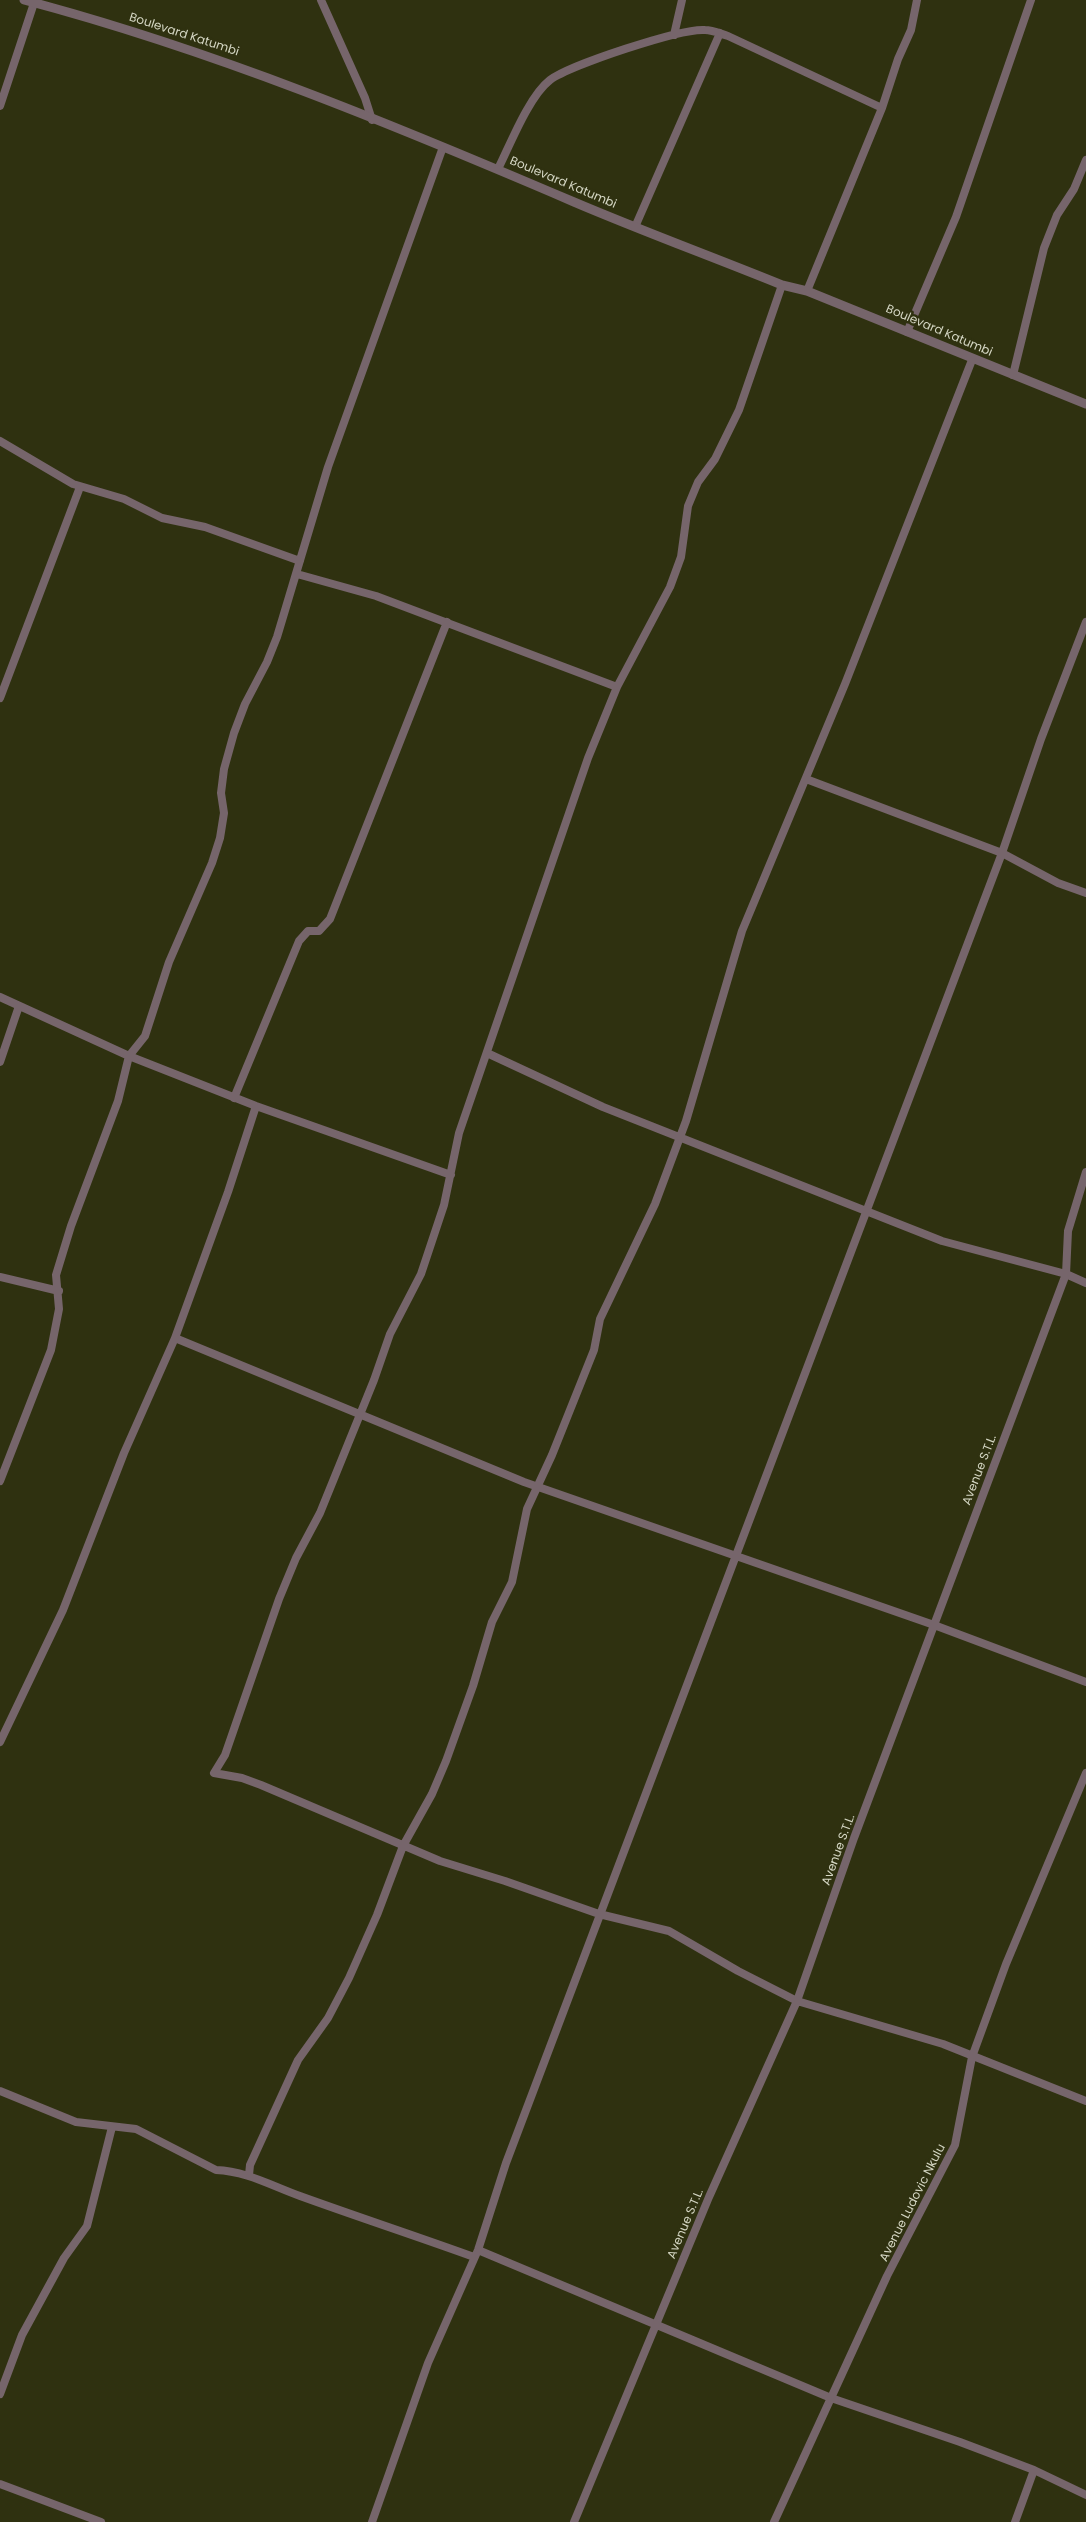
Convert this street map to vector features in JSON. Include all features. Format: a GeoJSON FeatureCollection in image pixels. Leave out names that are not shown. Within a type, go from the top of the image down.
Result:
{"type":"FeatureCollection","features":[{"type":"Feature","properties":{"kind":"street","name":"Boulevard Katumbi"},"geometry":{"type":"LineString","coordinates":[[24,0],[170,42],[272,79],[498,169],[635,227],[782,285],[807,291],[972,360],[1086,404]]}},
{"type":"Feature","properties":{"kind":"street"},"geometry":{"type":"LineString","coordinates":[[321,0],[365,98],[372,120]]}},
{"type":"Feature","properties":{"kind":"street"},"geometry":{"type":"LineString","coordinates":[[674,35],[682,0]]}},
{"type":"Feature","properties":{"kind":"street"},"geometry":{"type":"LineString","coordinates":[[807,291],[882,108],[898,59],[911,30],[917,0]]}},
{"type":"Feature","properties":{"kind":"street"},"geometry":{"type":"LineString","coordinates":[[907,332],[956,217],[1031,0]]}},
{"type":"Feature","properties":{"kind":"street"},"geometry":{"type":"LineString","coordinates":[[0,106],[34,3]]}},
{"type":"Feature","properties":{"kind":"street"},"geometry":{"type":"LineString","coordinates":[[498,169],[533,102],[550,80],[605,56],[674,35],[706,30],[720,34],[755,47],[882,108]]}},
{"type":"Feature","properties":{"kind":"street"},"geometry":{"type":"LineString","coordinates":[[635,227],[720,34]]}},
{"type":"Feature","properties":{"kind":"street"},"geometry":{"type":"LineString","coordinates":[[0,1481],[51,1350],[59,1309],[59,1291],[56,1275],[100,1144],[118,1101],[129,1056],[145,1036],[178,938],[212,863],[221,830],[224,769],[244,704],[267,662],[277,637],[328,467],[443,147]]}},
{"type":"Feature","properties":{"kind":"street"},"geometry":{"type":"LineString","coordinates":[[1013,375],[1044,248],[1057,215],[1074,189],[1086,160]]}},
{"type":"Feature","properties":{"kind":"street"},"geometry":{"type":"LineString","coordinates":[[782,285],[739,410],[715,459],[698,482],[688,506],[681,557],[670,587],[617,687],[588,758],[459,1134],[444,1205],[420,1274],[390,1334],[320,1513],[296,1558],[279,1599],[225,1755],[214,1773],[254,1783],[440,1861],[505,1881],[599,1914],[669,1931],[738,1971],[798,2001],[943,2044],[1086,2101]]}},
{"type":"Feature","properties":{"kind":"street"},"geometry":{"type":"LineString","coordinates":[[249,2176],[250,2165],[298,2060],[328,2018],[349,1978],[377,1916],[403,1846],[432,1794],[446,1761],[473,1686],[492,1622],[512,1582],[520,1555],[522,1530],[528,1509],[539,1487],[594,1350],[600,1319],[655,1204],[679,1137],[710,1043],[722,994],[742,931],[906,533],[972,360]]}},
{"type":"Feature","properties":{"kind":"street"},"geometry":{"type":"LineString","coordinates":[[0,441],[80,487],[124,499],[162,518],[205,527],[300,561]]}},
{"type":"Feature","properties":{"kind":"street"},"geometry":{"type":"LineString","coordinates":[[0,698],[80,487]]}},
{"type":"Feature","properties":{"kind":"street"},"geometry":{"type":"LineString","coordinates":[[296,574],[376,596],[617,687]]}},
{"type":"Feature","properties":{"kind":"street"},"geometry":{"type":"LineString","coordinates":[[234,1098],[299,941],[308,931],[319,931],[330,919],[447,622]]}},
{"type":"Feature","properties":{"kind":"street"},"geometry":{"type":"LineString","coordinates":[[372,2522],[428,2363],[476,2253],[506,2163],[599,1914],[1002,853],[1041,739],[1086,622]]}},
{"type":"Feature","properties":{"kind":"street"},"geometry":{"type":"LineString","coordinates":[[806,779],[1002,853],[1058,883],[1086,893]]}},
{"type":"Feature","properties":{"kind":"street"},"geometry":{"type":"LineString","coordinates":[[0,997],[129,1056],[234,1098],[451,1175]]}},
{"type":"Feature","properties":{"kind":"street"},"geometry":{"type":"LineString","coordinates":[[0,1062],[19,1006]]}},
{"type":"Feature","properties":{"kind":"street"},"geometry":{"type":"LineString","coordinates":[[487,1053],[603,1107],[942,1241],[1066,1274],[1086,1283]]}},
{"type":"Feature","properties":{"kind":"street"},"geometry":{"type":"LineString","coordinates":[[0,1741],[63,1610],[124,1453],[175,1338],[228,1192],[256,1106]]}},
{"type":"Feature","properties":{"kind":"street","name":"Avenue S.T.L."},"geometry":{"type":"LineString","coordinates":[[574,2522],[709,2197],[798,2001],[854,1838],[1066,1274],[1068,1231],[1086,1172]]}},
{"type":"Feature","properties":{"kind":"street"},"geometry":{"type":"LineString","coordinates":[[0,1276],[59,1291]]}},
{"type":"Feature","properties":{"kind":"street"},"geometry":{"type":"LineString","coordinates":[[175,1338],[539,1487],[934,1624],[1086,1682]]}},
{"type":"Feature","properties":{"kind":"street","name":"Avenue Ludovic Nkulu"},"geometry":{"type":"LineString","coordinates":[[774,2522],[887,2276],[955,2145],[972,2057],[1010,1955],[1086,1773]]}},
{"type":"Feature","properties":{"kind":"street"},"geometry":{"type":"LineString","coordinates":[[0,2091],[76,2122],[112,2128],[136,2129],[216,2170],[249,2176],[297,2195],[476,2253],[831,2398],[885,2415],[1034,2470],[1086,2495]]}},
{"type":"Feature","properties":{"kind":"street"},"geometry":{"type":"LineString","coordinates":[[0,2394],[22,2335],[64,2258],[87,2226],[112,2128]]}},
{"type":"Feature","properties":{"kind":"street"},"geometry":{"type":"LineString","coordinates":[[1015,2522],[1034,2470]]}},
{"type":"Feature","properties":{"kind":"street"},"geometry":{"type":"LineString","coordinates":[[0,2484],[101,2522]]}}]}
